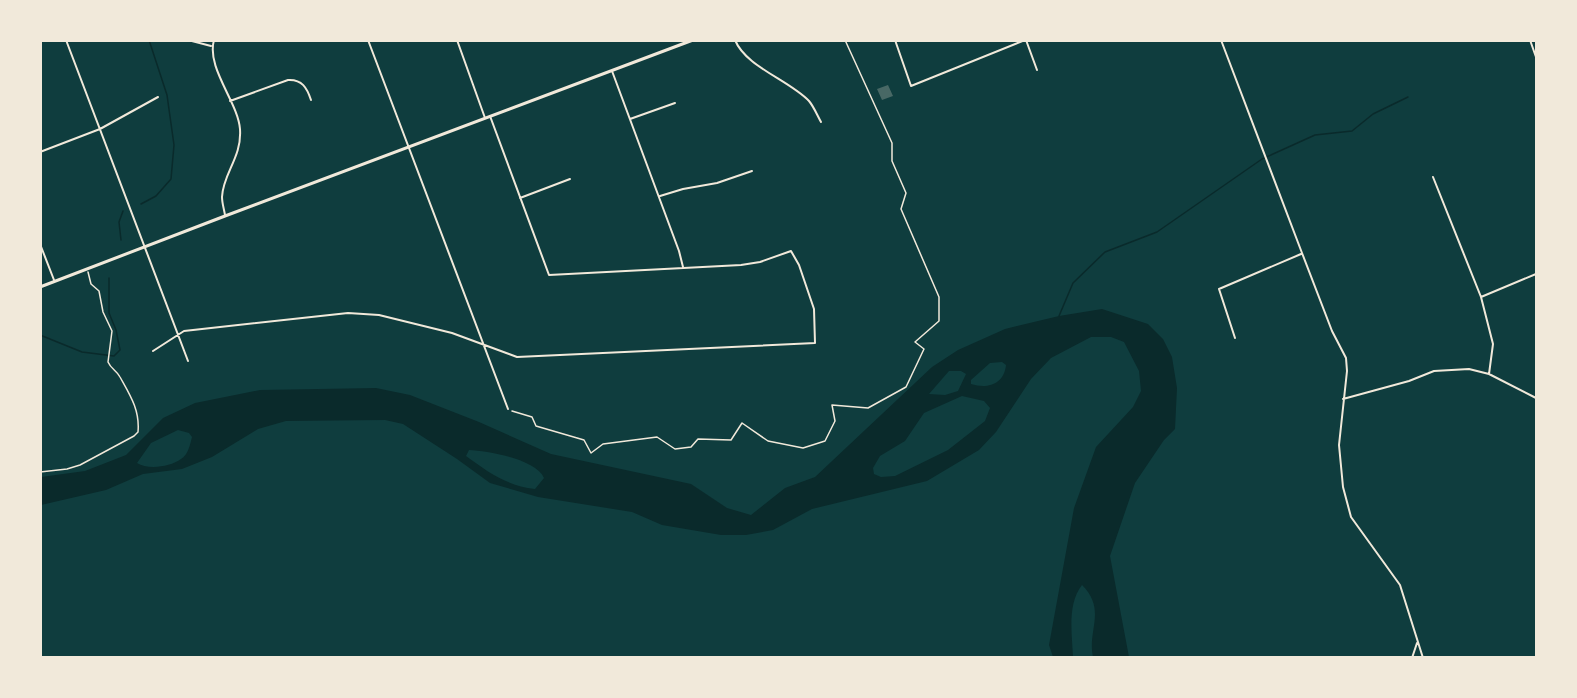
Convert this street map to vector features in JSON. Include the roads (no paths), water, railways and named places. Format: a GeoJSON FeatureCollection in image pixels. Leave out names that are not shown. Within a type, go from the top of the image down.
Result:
{"type":"FeatureCollection","features":[{"type":"Feature","properties":{"kind":"street"},"geometry":{"type":"LineString","coordinates":[[66,40],[188,361]]}},
{"type":"Feature","properties":{"kind":"street"},"geometry":{"type":"LineString","coordinates":[[188,40],[212,46]]}},
{"type":"Feature","properties":{"kind":"street"},"geometry":{"type":"LineString","coordinates":[[214,40],[213,57],[240,128],[238,152],[223,189],[225,216]]}},
{"type":"Feature","properties":{"kind":"street"},"geometry":{"type":"LineString","coordinates":[[368,40],[508,409]]}},
{"type":"Feature","properties":{"kind":"street"},"geometry":{"type":"LineString","coordinates":[[457,40],[485,118]]}},
{"type":"Feature","properties":{"kind":"street"},"geometry":{"type":"LineString","coordinates":[[40,287],[693,40]]}},
{"type":"Feature","properties":{"kind":"street"},"geometry":{"type":"LineString","coordinates":[[735,40],[738,49],[809,102],[821,122]]}},
{"type":"Feature","properties":{"kind":"street"},"geometry":{"type":"LineString","coordinates":[[895,40],[911,86],[1026,40],[1037,70]]}},
{"type":"Feature","properties":{"kind":"street"},"geometry":{"type":"LineString","coordinates":[[1221,40],[1332,331],[1346,358],[1347,371],[1339,445],[1343,487],[1351,517],[1400,585],[1423,657]]}},
{"type":"Feature","properties":{"kind":"street"},"geometry":{"type":"LineString","coordinates":[[1530,40],[1536,57]]}},
{"type":"Feature","properties":{"kind":"street"},"geometry":{"type":"LineString","coordinates":[[612,71],[683,267]]}},
{"type":"Feature","properties":{"kind":"street"},"geometry":{"type":"LineString","coordinates":[[230,101],[296,79],[303,83],[311,100]]}},
{"type":"Feature","properties":{"kind":"street"},"geometry":{"type":"LineString","coordinates":[[40,152],[100,129],[158,97]]}},
{"type":"Feature","properties":{"kind":"street"},"geometry":{"type":"LineString","coordinates":[[630,120],[675,103]]}},
{"type":"Feature","properties":{"kind":"street"},"geometry":{"type":"LineString","coordinates":[[153,351],[184,332],[348,313],[379,315],[452,333],[517,357],[815,343],[814,309],[799,265],[791,251],[751,264],[549,275],[490,116]]}},
{"type":"Feature","properties":{"kind":"street"},"geometry":{"type":"LineString","coordinates":[[659,196],[717,183],[752,171]]}},
{"type":"Feature","properties":{"kind":"street"},"geometry":{"type":"LineString","coordinates":[[1433,177],[1481,297],[1493,344],[1489,374]]}},
{"type":"Feature","properties":{"kind":"street"},"geometry":{"type":"LineString","coordinates":[[519,198],[570,179]]}},
{"type":"Feature","properties":{"kind":"street"},"geometry":{"type":"LineString","coordinates":[[40,244],[55,282]]}},
{"type":"Feature","properties":{"kind":"street"},"geometry":{"type":"LineString","coordinates":[[1235,338],[1219,289],[1302,253]]}},
{"type":"Feature","properties":{"kind":"street"},"geometry":{"type":"LineString","coordinates":[[1481,297],[1536,274]]}},
{"type":"Feature","properties":{"kind":"street"},"geometry":{"type":"LineString","coordinates":[[1343,399],[1409,381],[1434,371],[1469,369],[1489,374],[1536,398]]}},
{"type":"Feature","properties":{"kind":"street"},"geometry":{"type":"LineString","coordinates":[[1412,657],[1417,641]]}},
{"type":"Feature","properties":{"kind":"water"},"geometry":{"type":"Polygon","coordinates":[[[1102,309],[1148,324],[1163,339],[1172,357],[1177,388],[1175,429],[1164,440],[1135,483],[1110,556],[1129,657],[1093,657],[1092,638],[1095,612],[1089,594],[1082,585],[1072,610],[1073,657],[1053,657],[1049,645],[1074,508],[1096,447],[1133,407],[1141,391],[1139,371],[1124,342],[1111,337],[1091,337],[1051,358],[1031,379],[996,432],[979,450],[927,481],[812,509],[773,530],[746,535],[721,535],[662,525],[632,512],[538,497],[490,483],[403,424],[385,420],[286,421],[258,429],[212,457],[182,469],[143,474],[106,490],[41,505],[41,477],[85,471],[126,455],[163,418],[195,403],[260,390],[376,388],[410,395],[551,454],[691,484],[727,508],[751,515],[785,488],[815,477],[932,367],[958,350],[1005,329],[1059,316],[1102,309]],[[1002,362],[990,363],[971,380],[971,384],[983,386],[994,384],[1002,377],[1006,365],[1002,362]],[[949,371],[929,394],[945,395],[958,391],[966,374],[961,371],[949,371]],[[962,396],[924,413],[905,441],[880,456],[873,468],[874,474],[881,477],[895,476],[948,450],[985,421],[990,408],[984,401],[962,396]],[[178,430],[151,443],[137,463],[153,467],[176,462],[185,455],[192,437],[189,433],[178,430]],[[469,450],[466,456],[498,477],[516,485],[535,489],[544,478],[539,471],[522,461],[499,454],[469,450]]]}},
{"type":"Feature","properties":{"kind":"waterway"},"geometry":{"type":"LineString","coordinates":[[141,204],[156,196],[171,179],[174,145],[167,95],[149,40]]}},
{"type":"Feature","properties":{"kind":"waterway"},"geometry":{"type":"LineString","coordinates":[[1059,316],[1073,283],[1105,252],[1157,232],[1262,159],[1315,135],[1352,131],[1373,114],[1408,97]]}},
{"type":"Feature","properties":{"kind":"waterway"},"geometry":{"type":"LineString","coordinates":[[121,240],[119,222],[123,211]]}},
{"type":"Feature","properties":{"kind":"waterway"},"geometry":{"type":"LineString","coordinates":[[40,335],[82,352],[114,356],[120,350],[116,330],[109,313],[109,278]]}}]}
